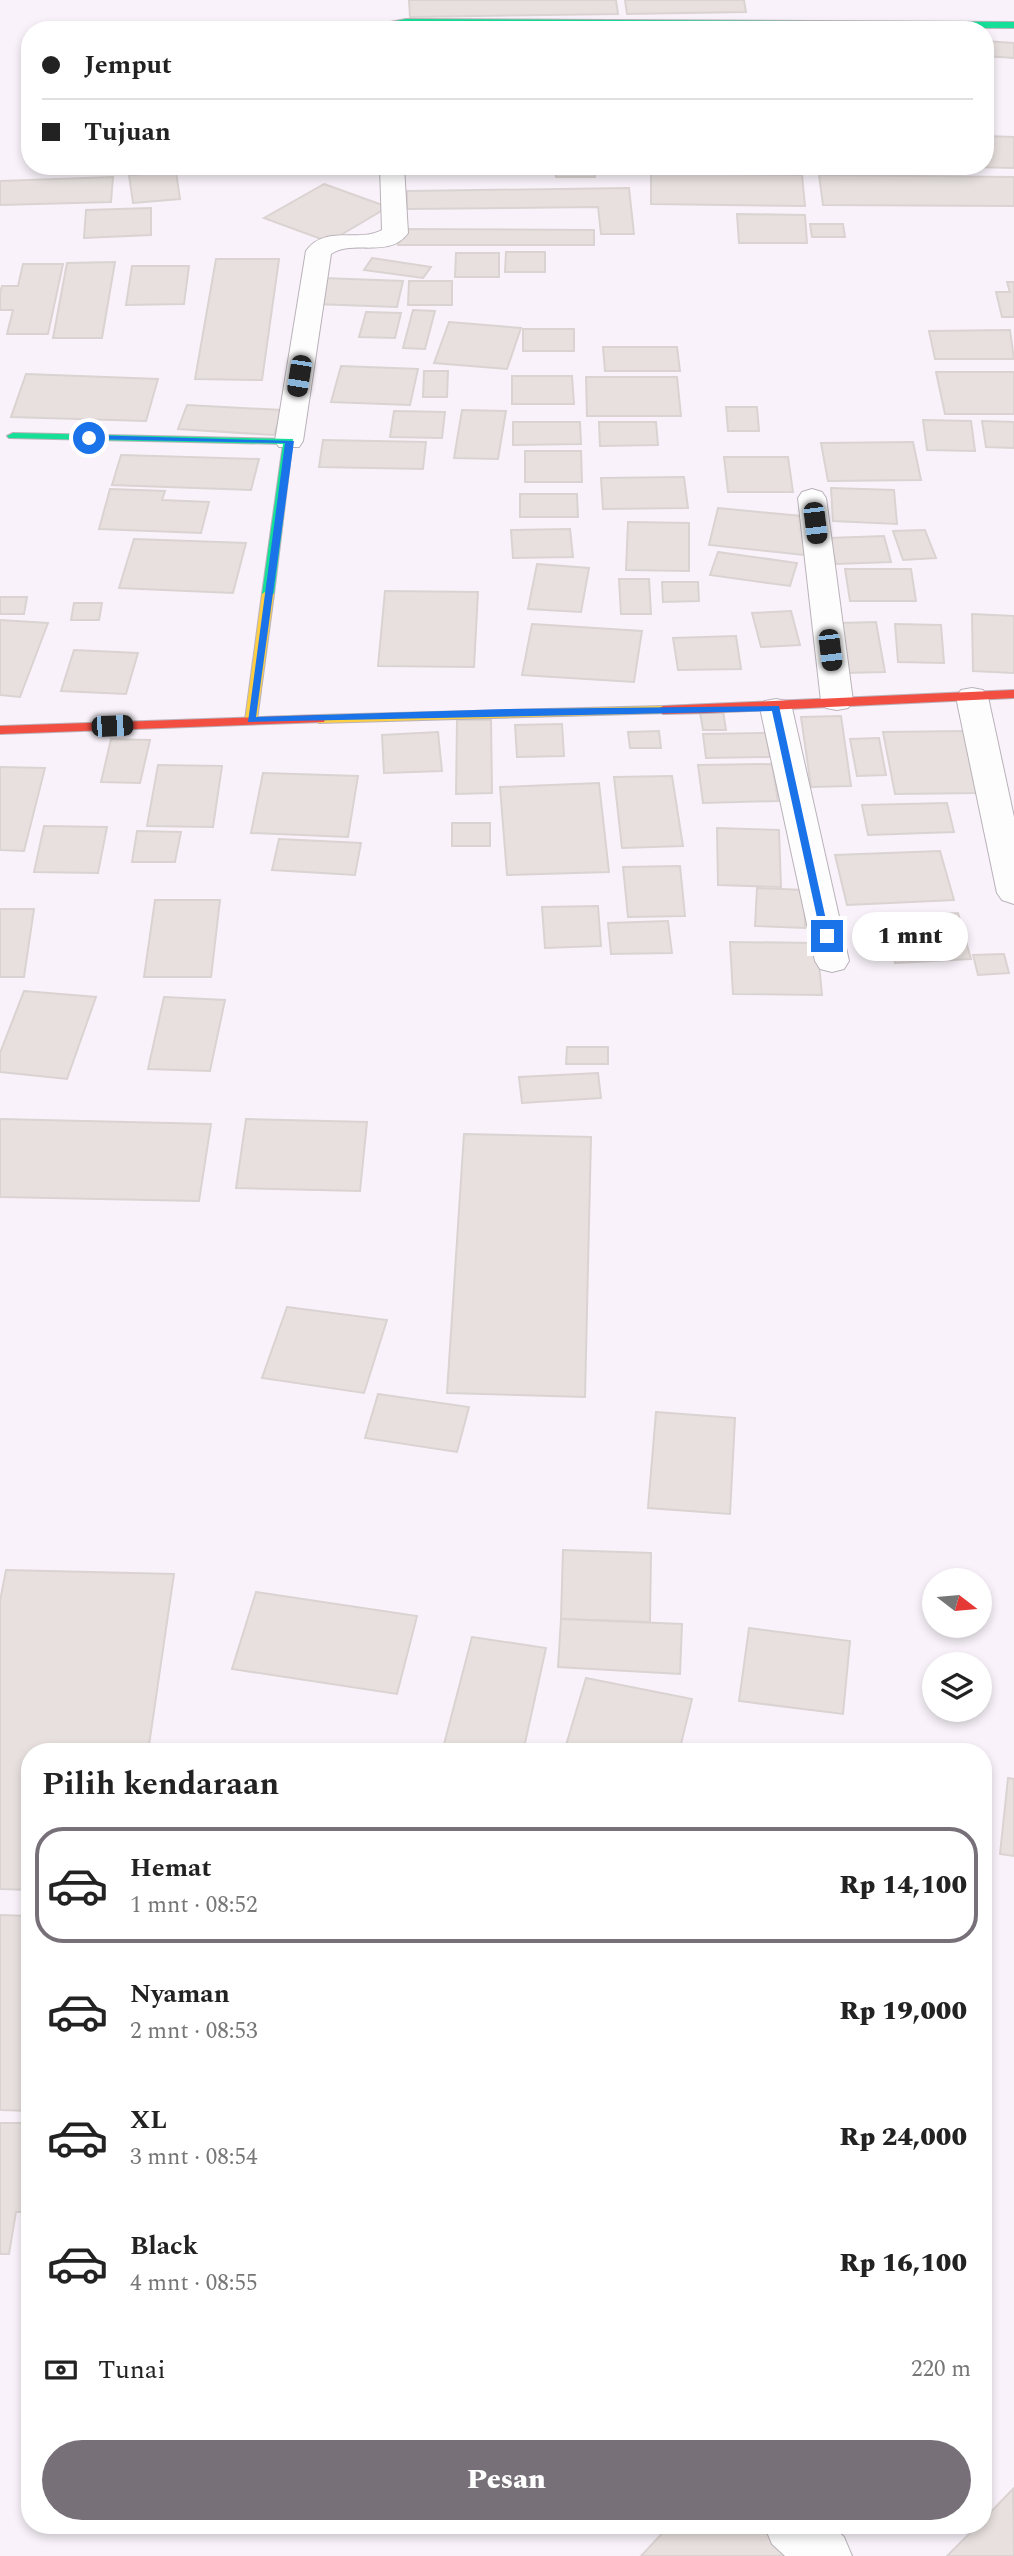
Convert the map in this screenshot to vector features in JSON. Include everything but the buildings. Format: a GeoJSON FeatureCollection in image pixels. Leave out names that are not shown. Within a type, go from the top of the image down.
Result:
{"type":"FeatureCollection","features":[{"type":"Feature","properties":{"kind":"street"},"geometry":{"type":"LineString","coordinates":[[994,25],[1014,25]]}},
{"type":"Feature","properties":{"kind":"street"},"geometry":{"type":"LineString","coordinates":[[251,720],[289,441],[319,251],[332,245],[390,238],[395,233],[392,175]]}},
{"type":"Feature","properties":{"kind":"street"},"geometry":{"type":"LineString","coordinates":[[13,436],[289,441]]}},
{"type":"Feature","properties":{"kind":"street"},"geometry":{"type":"LineString","coordinates":[[811,498],[837,701]]}},
{"type":"Feature","properties":{"kind":"street"},"geometry":{"type":"LineString","coordinates":[[0,730],[507,712],[776,708],[837,701],[1014,694]]}},
{"type":"Feature","properties":{"kind":"street"},"geometry":{"type":"LineString","coordinates":[[972,697],[1014,893]]}},
{"type":"Feature","properties":{"kind":"street"},"geometry":{"type":"LineString","coordinates":[[776,708],[832,961]]}},
{"type":"Feature","properties":{"kind":"street"},"geometry":{"type":"LineString","coordinates":[[801,2534],[825,2556]]}},
{"type":"Feature","properties":{"kind":"traffic: fast"},"geometry":{"type":"LineString","coordinates":[[994,25],[1014,25]]}},
{"type":"Feature","properties":{"kind":"traffic: fast"},"geometry":{"type":"LineString","coordinates":[[13,436],[289,441],[268,594]]}},
{"type":"Feature","properties":{"kind":"traffic: slow"},"geometry":{"type":"LineString","coordinates":[[251,720],[268,594]]}},
{"type":"Feature","properties":{"kind":"traffic: slow"},"geometry":{"type":"LineString","coordinates":[[319,719],[663,710]]}},
{"type":"Feature","properties":{"kind":"traffic: jam"},"geometry":{"type":"LineString","coordinates":[[663,710],[1014,694]]}},
{"type":"Feature","properties":{"kind":"traffic: jam"},"geometry":{"type":"LineString","coordinates":[[0,730],[319,719]]}},
{"type":"Feature","properties":{"kind":"route"},"geometry":{"type":"LineString","coordinates":[[89,438],[289,441],[288,465],[251,720],[507,712],[776,708],[827,936]]}}]}
